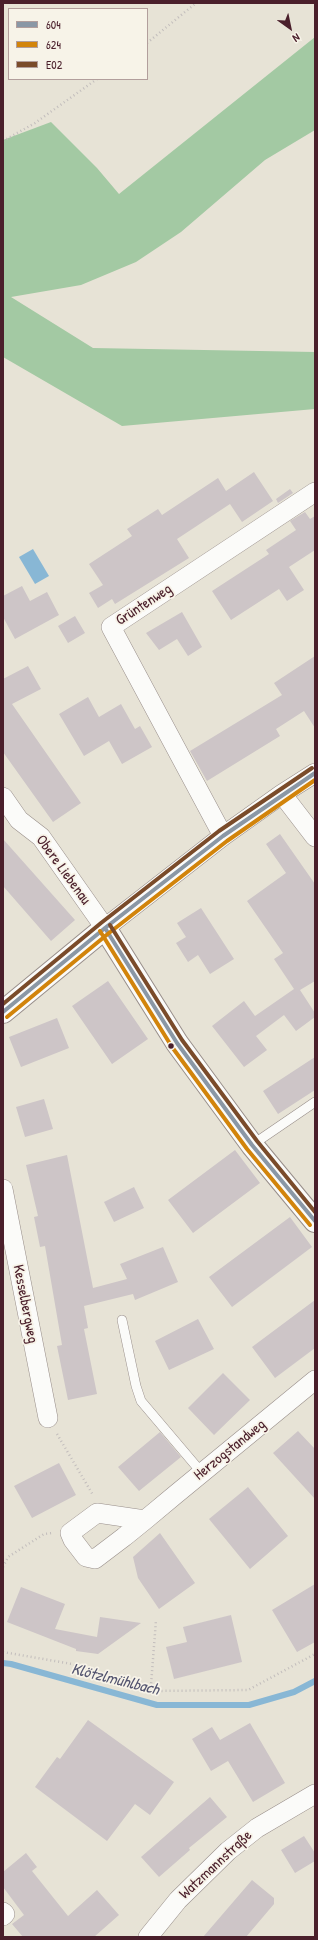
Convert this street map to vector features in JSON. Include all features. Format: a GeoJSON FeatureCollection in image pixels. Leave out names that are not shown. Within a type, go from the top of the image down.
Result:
{"type":"FeatureCollection","features":[{"type":"Feature","properties":{"kind":"street","name":"Grüntenweg"},"geometry":{"type":"LineString","coordinates":[[223,836],[111,627],[315,492]]}},
{"type":"Feature","properties":{"kind":"street"},"geometry":{"type":"LineString","coordinates":[[3,1012],[104,928],[223,836],[282,794],[315,773]]}},
{"type":"Feature","properties":{"kind":"street"},"geometry":{"type":"LineString","coordinates":[[282,794],[315,837]]}},
{"type":"Feature","properties":{"kind":"street","name":"Obere Liebenau"},"geometry":{"type":"LineString","coordinates":[[3,797],[19,820],[41,837],[104,928]]}},
{"type":"Feature","properties":{"kind":"street"},"geometry":{"type":"LineString","coordinates":[[104,928],[178,1043],[252,1145],[315,1221]]}},
{"type":"Feature","properties":{"kind":"street","name":"Kesselbergweg"},"geometry":{"type":"LineString","coordinates":[[3,1189],[48,1418]]}},
{"type":"Feature","properties":{"kind":"street","name":"Herzogstandweg"},"geometry":{"type":"LineString","coordinates":[[70,1532],[73,1540],[86,1557],[95,1559],[145,1520],[315,1380]]}},
{"type":"Feature","properties":{"kind":"street"},"geometry":{"type":"LineString","coordinates":[[70,1532],[97,1513],[145,1520]]}},
{"type":"Feature","properties":{"kind":"street","name":"Watzmannstraße"},"geometry":{"type":"LineString","coordinates":[[148,1937],[178,1900],[228,1851],[258,1828],[315,1794]]}},
{"type":"Feature","properties":{"kind":"street"},"geometry":{"type":"LineString","coordinates":[[3,1912],[5,1914],[3,1916]]}},
{"type":"Feature","properties":{"kind":"lane"},"geometry":{"type":"LineString","coordinates":[[252,1145],[315,1102]]}},
{"type":"Feature","properties":{"kind":"lane"},"geometry":{"type":"LineString","coordinates":[[122,1320],[134,1378],[142,1401],[202,1473]]}},
{"type":"Feature","properties":{"kind":"path"},"geometry":{"type":"LineString","coordinates":[[148,42],[196,3]]}},
{"type":"Feature","properties":{"kind":"path"},"geometry":{"type":"LineString","coordinates":[[3,141],[35,123],[96,80]]}},
{"type":"Feature","properties":{"kind":"path"},"geometry":{"type":"LineString","coordinates":[[48,1418],[94,1497],[97,1513]]}},
{"type":"Feature","properties":{"kind":"path"},"geometry":{"type":"LineString","coordinates":[[3,1567],[8,1557],[44,1534],[70,1532]]}},
{"type":"Feature","properties":{"kind":"path"},"geometry":{"type":"LineString","coordinates":[[152,1691],[151,1685],[156,1620]]}},
{"type":"Feature","properties":{"kind":"path"},"geometry":{"type":"LineString","coordinates":[[3,1652],[72,1664],[152,1691],[248,1690],[315,1654]]}},
{"type":"Feature","properties":{"kind":"green space"},"geometry":{"type":"Polygon","coordinates":[[[315,37],[315,130],[265,160],[181,232],[136,262],[81,285],[11,297],[93,348],[315,352],[315,409],[122,426],[3,357],[3,140],[51,122],[97,168],[119,194],[315,37]]]}},
{"type":"Feature","properties":{"kind":"water"},"geometry":{"type":"Polygon","coordinates":[[[33,549],[49,576],[35,584],[19,557],[33,549]]]}},
{"type":"Feature","properties":{"kind":"building"},"geometry":{"type":"Polygon","coordinates":[[[254,472],[273,501],[242,522],[230,504],[177,539],[189,558],[115,604],[112,599],[98,608],[89,593],[103,585],[89,564],[132,536],[127,529],[158,509],[162,515],[218,478],[226,491],[254,472]]]}},
{"type":"Feature","properties":{"kind":"building"},"geometry":{"type":"Polygon","coordinates":[[[290,489],[293,493],[278,503],[276,499],[290,489]]]}},
{"type":"Feature","properties":{"kind":"building"},"geometry":{"type":"Polygon","coordinates":[[[305,512],[310,519],[315,516],[315,550],[289,567],[304,590],[287,601],[279,589],[231,620],[212,591],[269,554],[266,550],[296,530],[290,521],[305,512]]]}},
{"type":"Feature","properties":{"kind":"building"},"geometry":{"type":"Polygon","coordinates":[[[22,586],[30,601],[47,592],[59,615],[15,639],[3,617],[3,596],[22,586]]]}},
{"type":"Feature","properties":{"kind":"building"},"geometry":{"type":"Polygon","coordinates":[[[182,612],[202,647],[188,656],[177,639],[159,650],[146,633],[182,612]]]}},
{"type":"Feature","properties":{"kind":"building"},"geometry":{"type":"Polygon","coordinates":[[[75,616],[85,633],[68,643],[58,626],[75,616]]]}},
{"type":"Feature","properties":{"kind":"building"},"geometry":{"type":"Polygon","coordinates":[[[315,656],[315,728],[304,711],[276,729],[280,736],[207,781],[190,751],[282,695],[274,683],[315,656]]]}},
{"type":"Feature","properties":{"kind":"building"},"geometry":{"type":"Polygon","coordinates":[[[28,666],[41,689],[12,704],[81,803],[53,822],[3,752],[3,679],[28,666]]]}},
{"type":"Feature","properties":{"kind":"building"},"geometry":{"type":"Polygon","coordinates":[[[88,697],[99,717],[121,704],[135,729],[140,726],[152,747],[122,764],[109,741],[84,756],[59,714],[88,697]]]}},
{"type":"Feature","properties":{"kind":"building"},"geometry":{"type":"Polygon","coordinates":[[[280,834],[315,884],[315,981],[300,990],[315,1013],[315,1017],[296,1031],[284,1015],[256,1036],[267,1050],[244,1067],[212,1026],[244,1001],[255,1016],[294,989],[274,959],[283,953],[247,901],[286,873],[266,844],[280,834]]]}},
{"type":"Feature","properties":{"kind":"building"},"geometry":{"type":"Polygon","coordinates":[[[3,839],[75,920],[51,941],[3,886],[3,839]]]}},
{"type":"Feature","properties":{"kind":"building"},"geometry":{"type":"Polygon","coordinates":[[[201,908],[234,959],[210,974],[198,955],[188,962],[176,943],[186,937],[177,923],[201,908]]]}},
{"type":"Feature","properties":{"kind":"building"},"geometry":{"type":"Polygon","coordinates":[[[108,981],[148,1039],[112,1064],[72,1006],[108,981]]]}},
{"type":"Feature","properties":{"kind":"building"},"geometry":{"type":"Polygon","coordinates":[[[57,1018],[69,1048],[21,1067],[9,1037],[57,1018]]]}},
{"type":"Feature","properties":{"kind":"building"},"geometry":{"type":"Polygon","coordinates":[[[315,1057],[315,1090],[278,1114],[263,1091],[315,1057]]]}},
{"type":"Feature","properties":{"kind":"building"},"geometry":{"type":"Polygon","coordinates":[[[44,1099],[53,1129],[25,1137],[16,1107],[44,1099]]]}},
{"type":"Feature","properties":{"kind":"building"},"geometry":{"type":"Polygon","coordinates":[[[235,1150],[260,1183],[193,1233],[168,1200],[235,1150]]]}},
{"type":"Feature","properties":{"kind":"building"},"geometry":{"type":"Polygon","coordinates":[[[67,1155],[93,1288],[127,1279],[120,1264],[163,1247],[178,1282],[135,1300],[133,1294],[84,1306],[88,1328],[84,1329],[97,1394],[68,1400],[57,1346],[62,1345],[45,1246],[40,1247],[34,1217],[38,1216],[26,1165],[67,1155]]]}},
{"type":"Feature","properties":{"kind":"building"},"geometry":{"type":"Polygon","coordinates":[[[134,1187],[144,1208],[114,1222],[104,1202],[134,1187]]]}},
{"type":"Feature","properties":{"kind":"building"},"geometry":{"type":"Polygon","coordinates":[[[290,1217],[312,1247],[232,1307],[209,1277],[290,1217]]]}},
{"type":"Feature","properties":{"kind":"building"},"geometry":{"type":"Polygon","coordinates":[[[315,1300],[315,1348],[275,1378],[252,1347],[315,1300]]]}},
{"type":"Feature","properties":{"kind":"building"},"geometry":{"type":"Polygon","coordinates":[[[198,1319],[214,1349],[169,1370],[155,1341],[198,1319]]]}},
{"type":"Feature","properties":{"kind":"building"},"geometry":{"type":"Polygon","coordinates":[[[223,1373],[250,1400],[214,1435],[188,1408],[223,1373]]]}},
{"type":"Feature","properties":{"kind":"building"},"geometry":{"type":"Polygon","coordinates":[[[298,1431],[315,1449],[315,1499],[273,1453],[298,1431]]]}},
{"type":"Feature","properties":{"kind":"building"},"geometry":{"type":"Polygon","coordinates":[[[160,1432],[181,1457],[139,1491],[118,1467],[160,1432]]]}},
{"type":"Feature","properties":{"kind":"building"},"geometry":{"type":"Polygon","coordinates":[[[59,1463],[76,1495],[32,1518],[14,1486],[59,1463]]]}},
{"type":"Feature","properties":{"kind":"building"},"geometry":{"type":"Polygon","coordinates":[[[248,1487],[288,1536],[250,1569],[209,1519],[248,1487]]]}},
{"type":"Feature","properties":{"kind":"building"},"geometry":{"type":"Polygon","coordinates":[[[160,1533],[195,1583],[159,1609],[138,1578],[133,1557],[160,1533]]]}},
{"type":"Feature","properties":{"kind":"building"},"geometry":{"type":"Polygon","coordinates":[[[315,1584],[315,1642],[297,1652],[272,1610],[315,1584]]]}},
{"type":"Feature","properties":{"kind":"building"},"geometry":{"type":"Polygon","coordinates":[[[21,1587],[65,1604],[55,1629],[97,1637],[100,1617],[141,1623],[98,1654],[76,1651],[76,1649],[7,1622],[21,1587]]]}},
{"type":"Feature","properties":{"kind":"building"},"geometry":{"type":"Polygon","coordinates":[[[231,1615],[242,1662],[174,1679],[166,1647],[187,1642],[183,1627],[231,1615]]]}},
{"type":"Feature","properties":{"kind":"building"},"geometry":{"type":"Polygon","coordinates":[[[88,1720],[174,1782],[150,1815],[135,1804],[107,1841],[35,1787],[57,1757],[60,1759],[88,1720]]]}},
{"type":"Feature","properties":{"kind":"building"},"geometry":{"type":"Polygon","coordinates":[[[250,1723],[285,1783],[253,1802],[228,1761],[211,1771],[192,1739],[212,1727],[220,1740],[250,1723]]]}},
{"type":"Feature","properties":{"kind":"building"},"geometry":{"type":"Polygon","coordinates":[[[210,1797],[227,1817],[189,1848],[190,1850],[159,1877],[141,1857],[210,1797]]]}},
{"type":"Feature","properties":{"kind":"building"},"geometry":{"type":"Polygon","coordinates":[[[304,1836],[315,1853],[315,1861],[295,1873],[281,1850],[304,1836]]]}},
{"type":"Feature","properties":{"kind":"building"},"geometry":{"type":"Polygon","coordinates":[[[26,1853],[37,1867],[32,1871],[68,1916],[97,1890],[119,1915],[94,1937],[23,1937],[12,1924],[24,1915],[3,1887],[3,1872],[26,1853]]]}},
{"type":"Feature","properties":{"kind":"building"},"geometry":{"type":"Polygon","coordinates":[[[252,1880],[274,1898],[274,1904],[246,1937],[203,1937],[252,1880]]]}},
{"type":"Feature","properties":{"kind":"waterway","name":"Klötzlmühlbach"},"geometry":{"type":"LineString","coordinates":[[3,1663],[157,1705],[249,1705],[294,1692],[315,1681]]}},
{"type":"Feature","properties":{"kind":"transit line","name":"E02"},"geometry":{"type":"LineString","coordinates":[[3,1004],[101,923],[219,831],[312,768]]}},
{"type":"Feature","properties":{"kind":"transit line","name":"604"},"geometry":{"type":"LineString","coordinates":[[3,1012],[105,928],[223,836],[315,773]]}},
{"type":"Feature","properties":{"kind":"transit line","name":"624"},"geometry":{"type":"LineString","coordinates":[[7,1017],[109,933],[227,841],[315,780]]}},
{"type":"Feature","properties":{"kind":"transit line","name":"E02"},"geometry":{"type":"LineString","coordinates":[[110,925],[182,1040],[257,1141],[315,1212]]}},
{"type":"Feature","properties":{"kind":"transit line","name":"604"},"geometry":{"type":"LineString","coordinates":[[105,928],[177,1043],[252,1145],[315,1221]]}},
{"type":"Feature","properties":{"kind":"transit line","name":"624"},"geometry":{"type":"LineString","coordinates":[[100,931],[172,1047],[247,1149],[310,1225]]}}]}
